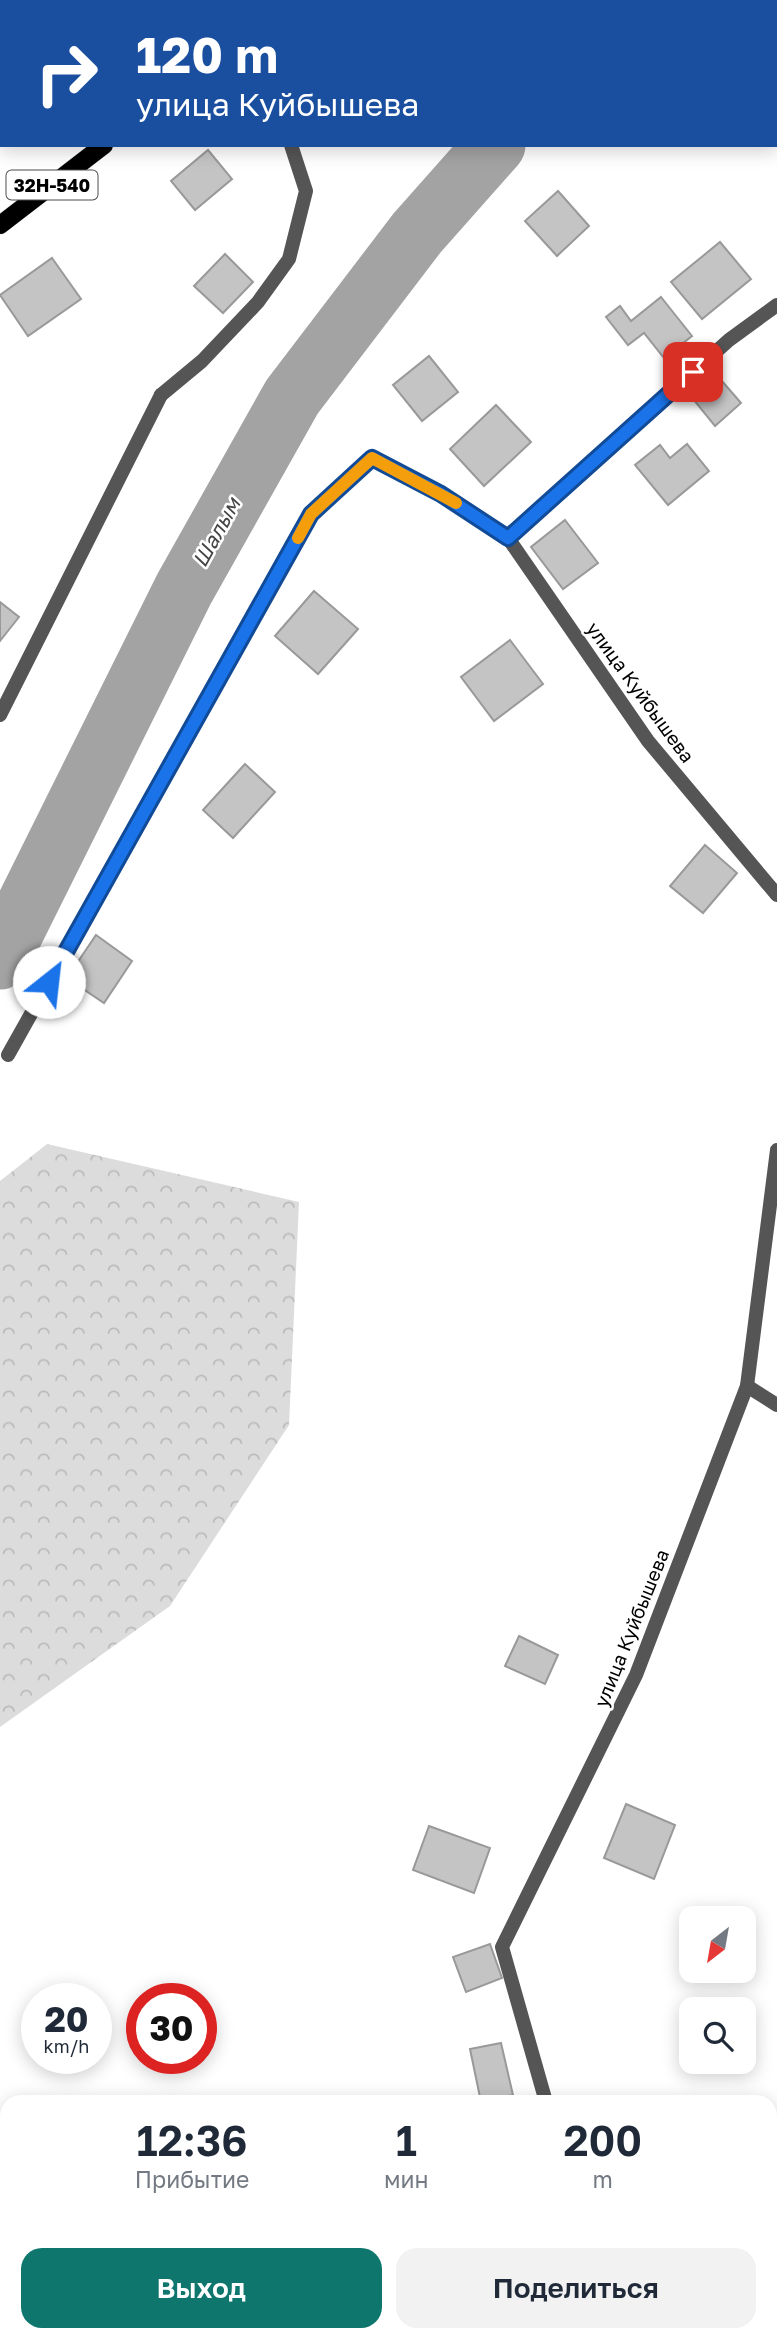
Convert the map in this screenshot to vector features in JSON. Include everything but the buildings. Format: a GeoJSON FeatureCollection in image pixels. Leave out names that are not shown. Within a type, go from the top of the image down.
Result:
{"type":"FeatureCollection","features":[{"type":"Feature","properties":{"kind":"main road","name":"32Н-540"},"geometry":{"type":"LineString","coordinates":[[0,225],[101,147]]}},
{"type":"Feature","properties":{"kind":"street"},"geometry":{"type":"LineString","coordinates":[[0,715],[162,395],[202,361],[258,302],[289,259],[306,191],[292,147]]}},
{"type":"Feature","properties":{"kind":"street"},"geometry":{"type":"LineString","coordinates":[[508,538],[729,340],[777,305]]}},
{"type":"Feature","properties":{"kind":"street","name":"улица Куйбышева"},"geometry":{"type":"LineString","coordinates":[[8,1055],[311,514],[372,458],[441,494],[508,538],[648,741],[777,895]]}},
{"type":"Feature","properties":{"kind":"street","name":"улица Куйбышева"},"geometry":{"type":"LineString","coordinates":[[544,2095],[502,1947],[636,1675],[747,1386],[777,1150]]}},
{"type":"Feature","properties":{"kind":"street"},"geometry":{"type":"LineString","coordinates":[[747,1386],[777,1405]]}},
{"type":"Feature","properties":{"kind":"green space"},"geometry":{"type":"Polygon","coordinates":[[[47,1144],[299,1202],[289,1425],[170,1606],[0,1727],[0,1181],[47,1144]]]}},
{"type":"Feature","properties":{"kind":"waterway","name":"Шалым"},"geometry":{"type":"LineString","coordinates":[[0,959],[184,589],[292,397],[417,233],[493,147]]}},
{"type":"Feature","properties":{"kind":"slow traffic"},"geometry":{"type":"LineString","coordinates":[[298,538],[311,514],[372,458],[456,503]]}},
{"type":"Feature","properties":{"kind":"route"},"geometry":{"type":"LineString","coordinates":[[49,982],[311,514],[372,458],[441,494],[508,538],[693,372]]}}]}
